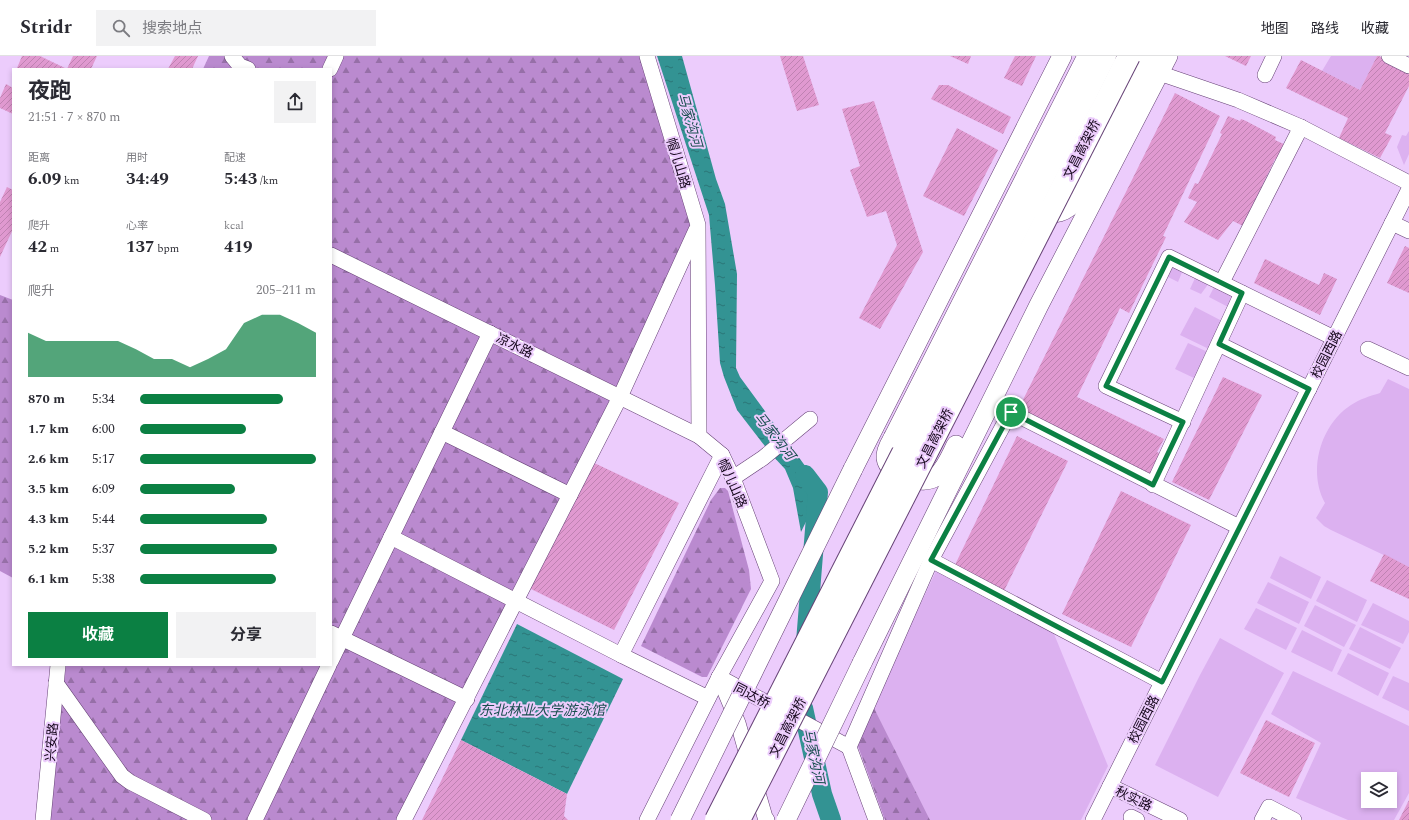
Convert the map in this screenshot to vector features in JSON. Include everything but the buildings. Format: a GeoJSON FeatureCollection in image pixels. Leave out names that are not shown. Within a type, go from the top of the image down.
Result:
{"type":"FeatureCollection","features":[{"type":"Feature","properties":{"kind":"highway","name":"文昌高架桥"},"geometry":{"type":"LineString","coordinates":[[716,820],[1105,56]]}},
{"type":"Feature","properties":{"kind":"highway","name":"文昌高架桥"},"geometry":{"type":"LineString","coordinates":[[739,820],[1128,56]]}},
{"type":"Feature","properties":{"kind":"main road"},"geometry":{"type":"LineString","coordinates":[[680,820],[852,469],[1062,56]]}},
{"type":"Feature","properties":{"kind":"main road"},"geometry":{"type":"LineString","coordinates":[[1039,305],[1002,352],[950,456],[936,477],[929,480],[914,480],[900,474],[888,466],[886,457],[888,448],[1087,56]]}},
{"type":"Feature","properties":{"kind":"main road"},"geometry":{"type":"LineString","coordinates":[[1011,154],[1012,185],[1014,192],[1026,205],[1041,211],[1056,213],[1071,207],[1078,198],[1150,56]]}},
{"type":"Feature","properties":{"kind":"main road"},"geometry":{"type":"LineString","coordinates":[[786,820],[1039,305],[1164,64]]}},
{"type":"Feature","properties":{"kind":"street"},"geometry":{"type":"LineString","coordinates":[[232,56],[240,66],[245,68]]}},
{"type":"Feature","properties":{"kind":"street"},"geometry":{"type":"LineString","coordinates":[[330,68],[336,56]]}},
{"type":"Feature","properties":{"kind":"street","name":"帽儿山路"},"geometry":{"type":"LineString","coordinates":[[647,56],[698,225],[698,436],[722,455],[733,478],[772,581],[708,698],[647,820]]}},
{"type":"Feature","properties":{"kind":"street"},"geometry":{"type":"LineString","coordinates":[[1264,75],[1274,56]]}},
{"type":"Feature","properties":{"kind":"street"},"geometry":{"type":"LineString","coordinates":[[1389,56],[1409,66]]}},
{"type":"Feature","properties":{"kind":"street"},"geometry":{"type":"LineString","coordinates":[[1164,64],[1238,100],[1302,127],[1409,183]]}},
{"type":"Feature","properties":{"kind":"street"},"geometry":{"type":"LineString","coordinates":[[1222,282],[1302,127]]}},
{"type":"Feature","properties":{"kind":"street","name":"校园西路"},"geometry":{"type":"LineString","coordinates":[[1093,820],[1409,189]]}},
{"type":"Feature","properties":{"kind":"street"},"geometry":{"type":"LineString","coordinates":[[1392,223],[1409,231]]}},
{"type":"Feature","properties":{"kind":"street"},"geometry":{"type":"LineString","coordinates":[[404,820],[620,397],[698,225]]}},
{"type":"Feature","properties":{"kind":"street","name":"凉水路"},"geometry":{"type":"LineString","coordinates":[[332,255],[698,436]]}},
{"type":"Feature","properties":{"kind":"street"},"geometry":{"type":"LineString","coordinates":[[1183,422],[1106,386],[1169,257],[1334,338]]}},
{"type":"Feature","properties":{"kind":"street"},"geometry":{"type":"LineString","coordinates":[[1153,485],[1242,293]]}},
{"type":"Feature","properties":{"kind":"street"},"geometry":{"type":"LineString","coordinates":[[332,656],[336,635],[391,537],[490,333]]}},
{"type":"Feature","properties":{"kind":"street"},"geometry":{"type":"LineString","coordinates":[[1219,344],[1309,389]]}},
{"type":"Feature","properties":{"kind":"street"},"geometry":{"type":"LineString","coordinates":[[1368,349],[1409,368]]}},
{"type":"Feature","properties":{"kind":"street"},"geometry":{"type":"LineString","coordinates":[[991,402],[1153,485],[1239,527]]}},
{"type":"Feature","properties":{"kind":"street"},"geometry":{"type":"LineString","coordinates":[[876,820],[849,747],[931,560],[1011,412]]}},
{"type":"Feature","properties":{"kind":"street"},"geometry":{"type":"LineString","coordinates":[[733,478],[764,458],[810,419]]}},
{"type":"Feature","properties":{"kind":"street"},"geometry":{"type":"LineString","coordinates":[[442,432],[570,495]]}},
{"type":"Feature","properties":{"kind":"street"},"geometry":{"type":"LineString","coordinates":[[621,655],[722,455]]}},
{"type":"Feature","properties":{"kind":"street"},"geometry":{"type":"LineString","coordinates":[[391,537],[708,698]]}},
{"type":"Feature","properties":{"kind":"street"},"geometry":{"type":"LineString","coordinates":[[931,560],[1162,682]]}},
{"type":"Feature","properties":{"kind":"street"},"geometry":{"type":"LineString","coordinates":[[336,635],[467,699]]}},
{"type":"Feature","properties":{"kind":"street","name":"兴安路"},"geometry":{"type":"LineString","coordinates":[[44,820],[58,666]]}},
{"type":"Feature","properties":{"kind":"street"},"geometry":{"type":"LineString","coordinates":[[255,820],[329,666]]}},
{"type":"Feature","properties":{"kind":"street"},"geometry":{"type":"LineString","coordinates":[[719,677],[738,723],[767,820]]}},
{"type":"Feature","properties":{"kind":"street","name":"同达桥"},"geometry":{"type":"LineString","coordinates":[[719,677],[849,747]]}},
{"type":"Feature","properties":{"kind":"street"},"geometry":{"type":"LineString","coordinates":[[56,683],[122,776],[130,782],[204,820]]}},
{"type":"Feature","properties":{"kind":"street","name":"秋实路"},"geometry":{"type":"LineString","coordinates":[[1110,786],[1180,820]]}},
{"type":"Feature","properties":{"kind":"street"},"geometry":{"type":"LineString","coordinates":[[1262,820],[1269,807],[1294,820]]}},
{"type":"Feature","properties":{"kind":"shaded area"},"geometry":{"type":"Polygon","coordinates":[[[1331,56],[1377,56],[1360,90],[1322,71],[1331,56]]]}},
{"type":"Feature","properties":{"kind":"shaded area"},"geometry":{"type":"Polygon","coordinates":[[[1409,131],[1409,154],[1404,165],[1397,147],[1402,135],[1406,136],[1409,131]]]}},
{"type":"Feature","properties":{"kind":"shaded area"},"geometry":{"type":"Polygon","coordinates":[[[1173,267],[1183,270],[1178,282],[1168,277],[1173,267]]]}},
{"type":"Feature","properties":{"kind":"shaded area"},"geometry":{"type":"Polygon","coordinates":[[[1196,276],[1209,283],[1201,294],[1190,289],[1196,276]]]}},
{"type":"Feature","properties":{"kind":"shaded area"},"geometry":{"type":"Polygon","coordinates":[[[1215,285],[1233,297],[1232,309],[1209,297],[1215,285]]]}},
{"type":"Feature","properties":{"kind":"shaded area"},"geometry":{"type":"Polygon","coordinates":[[[1195,307],[1224,322],[1211,350],[1180,335],[1195,307]]]}},
{"type":"Feature","properties":{"kind":"shaded area"},"geometry":{"type":"Polygon","coordinates":[[[1188,343],[1210,353],[1196,379],[1175,369],[1188,343]]]}},
{"type":"Feature","properties":{"kind":"shaded area"},"geometry":{"type":"Polygon","coordinates":[[[1388,379],[1409,389],[1409,567],[1331,530],[1324,526],[1316,518],[1325,503],[1317,477],[1317,463],[1325,436],[1341,413],[1358,401],[1380,393],[1388,379]]]}},
{"type":"Feature","properties":{"kind":"shaded area"},"geometry":{"type":"Polygon","coordinates":[[[1280,556],[1321,577],[1311,599],[1270,578],[1280,556]]]}},
{"type":"Feature","properties":{"kind":"shaded area"},"geometry":{"type":"Polygon","coordinates":[[[936,571],[1052,629],[1108,766],[1081,820],[930,820],[873,706],[936,571]]]}},
{"type":"Feature","properties":{"kind":"shaded area"},"geometry":{"type":"Polygon","coordinates":[[[1327,580],[1367,600],[1357,622],[1316,601],[1327,580]]]}},
{"type":"Feature","properties":{"kind":"shaded area"},"geometry":{"type":"Polygon","coordinates":[[[1268,582],[1309,602],[1299,624],[1257,603],[1268,582]]]}},
{"type":"Feature","properties":{"kind":"shaded area"},"geometry":{"type":"Polygon","coordinates":[[[1373,603],[1409,621],[1409,632],[1403,644],[1361,625],[1373,603]]]}},
{"type":"Feature","properties":{"kind":"shaded area"},"geometry":{"type":"Polygon","coordinates":[[[1315,605],[1356,625],[1344,647],[1304,626],[1315,605]]]}},
{"type":"Feature","properties":{"kind":"shaded area"},"geometry":{"type":"Polygon","coordinates":[[[1256,608],[1297,628],[1286,650],[1244,629],[1256,608]]]}},
{"type":"Feature","properties":{"kind":"shaded area"},"geometry":{"type":"Polygon","coordinates":[[[1360,627],[1401,648],[1390,669],[1349,649],[1360,627]]]}},
{"type":"Feature","properties":{"kind":"shaded area"},"geometry":{"type":"Polygon","coordinates":[[[1302,630],[1342,650],[1332,672],[1291,652],[1302,630]]]}},
{"type":"Feature","properties":{"kind":"shaded area"},"geometry":{"type":"Polygon","coordinates":[[[1220,638],[1284,673],[1218,797],[1155,765],[1220,638]]]}},
{"type":"Feature","properties":{"kind":"shaded area"},"geometry":{"type":"Polygon","coordinates":[[[1348,653],[1389,673],[1378,696],[1337,674],[1348,653]]]}},
{"type":"Feature","properties":{"kind":"shaded area"},"geometry":{"type":"Polygon","coordinates":[[[1293,671],[1409,726],[1409,793],[1394,820],[1348,820],[1296,798],[1321,743],[1271,714],[1293,671]]]}},
{"type":"Feature","properties":{"kind":"shaded area"},"geometry":{"type":"Polygon","coordinates":[[[1393,676],[1409,683],[1409,711],[1382,698],[1393,676]]]}},
{"type":"Feature","properties":{"kind":"green space"},"geometry":{"type":"Polygon","coordinates":[[[209,56],[330,56],[324,68],[203,68],[209,56]]]}},
{"type":"Feature","properties":{"kind":"green space"},"geometry":{"type":"Polygon","coordinates":[[[341,56],[642,56],[694,225],[618,391],[332,251],[332,76],[341,56]]]}},
{"type":"Feature","properties":{"kind":"green space"},"geometry":{"type":"Polygon","coordinates":[[[332,260],[613,398],[465,696],[332,630],[332,260]]]}},
{"type":"Feature","properties":{"kind":"green space"},"geometry":{"type":"Polygon","coordinates":[[[0,295],[12,300],[12,577],[0,571],[0,295]]]}},
{"type":"Feature","properties":{"kind":"green space"},"geometry":{"type":"Polygon","coordinates":[[[720,488],[725,488],[728,491],[749,570],[751,589],[707,677],[702,677],[641,646],[711,500],[720,488]]]}},
{"type":"Feature","properties":{"kind":"green space"},"geometry":{"type":"Polygon","coordinates":[[[332,637],[460,701],[397,820],[50,820],[66,666],[332,666],[332,637]]]}},
{"type":"Feature","properties":{"kind":"green space"},"geometry":{"type":"Polygon","coordinates":[[[873,706],[930,820],[885,820],[856,741],[873,706]]]}},
{"type":"Feature","properties":{"kind":"water"},"geometry":{"type":"Polygon","coordinates":[[[657,56],[682,56],[716,179],[725,204],[737,274],[736,368],[740,377],[822,489],[801,532],[793,488],[785,469],[771,454],[737,410],[724,377],[720,363],[709,215],[657,56]]]}},
{"type":"Feature","properties":{"kind":"water","name":"东北林业大学游泳馆"},"geometry":{"type":"Polygon","coordinates":[[[517,624],[623,679],[567,794],[461,740],[517,624]]]}},
{"type":"Feature","properties":{"kind":"waterway","name":"马家沟河"},"geometry":{"type":"LineString","coordinates":[[805,475],[818,492],[806,642]]}},
{"type":"Feature","properties":{"kind":"waterway","name":"马家沟河"},"geometry":{"type":"LineString","coordinates":[[803,708],[822,794],[831,820]]}},
{"type":"Feature","properties":{"kind":"route"},"geometry":{"type":"LineString","coordinates":[[1169,257],[1242,293],[1219,344],[1309,389],[1162,682],[931,560],[1011,412],[1153,485],[1183,422],[1106,386],[1169,257]]}}]}
